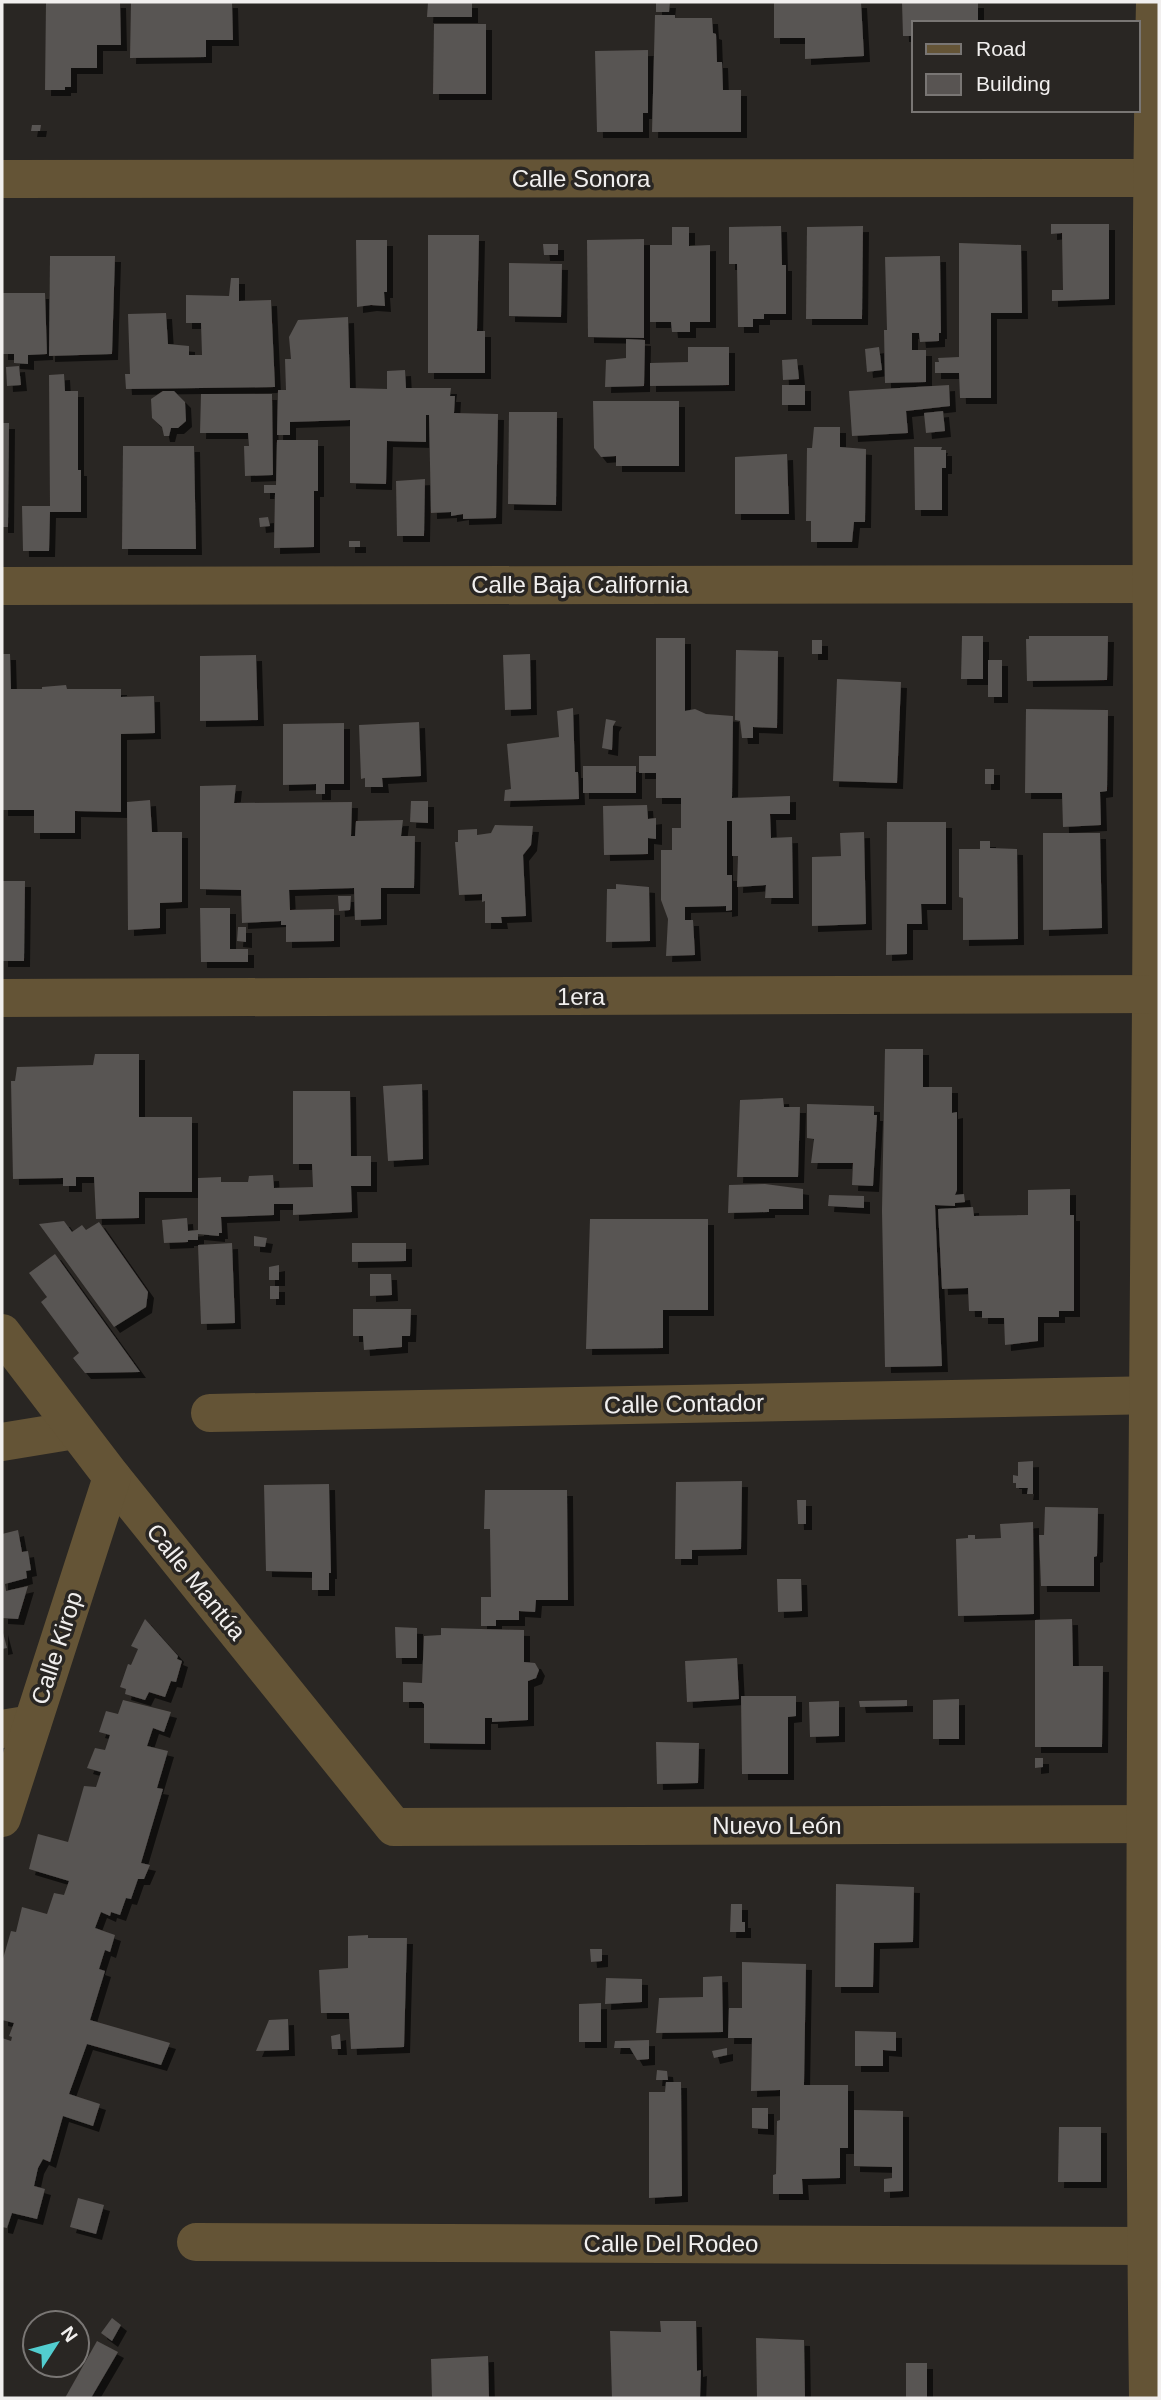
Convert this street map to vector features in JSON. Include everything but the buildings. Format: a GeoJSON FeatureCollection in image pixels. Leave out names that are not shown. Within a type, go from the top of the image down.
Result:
{"type":"FeatureCollection","features":[{"type":"Feature","properties":{"kind":"street"},"geometry":{"type":"LineString","coordinates":[[1148,2398],[1146,2246],[1153,1824],[1155,2]]}},
{"type":"Feature","properties":{"kind":"street","name":"Calle Sonora"},"geometry":{"type":"LineString","coordinates":[[2,179],[1155,178]]}},
{"type":"Feature","properties":{"kind":"street","name":"Calle Baja California"},"geometry":{"type":"LineString","coordinates":[[2,586],[1155,584]]}},
{"type":"Feature","properties":{"kind":"street","name":"1era"},"geometry":{"type":"LineString","coordinates":[[2,998],[1155,995]]}},
{"type":"Feature","properties":{"kind":"street","name":"Calle Mantúa"},"geometry":{"type":"LineString","coordinates":[[2,1334],[112,1477],[394,1827]]}},
{"type":"Feature","properties":{"kind":"street","name":"Calle Contador"},"geometry":{"type":"LineString","coordinates":[[210,1413],[1153,1395]]}},
{"type":"Feature","properties":{"kind":"street"},"geometry":{"type":"LineString","coordinates":[[2,1443],[75,1430]]}},
{"type":"Feature","properties":{"kind":"street","name":"Calle Kirop"},"geometry":{"type":"LineString","coordinates":[[2,1818],[17,1726],[112,1477]]}},
{"type":"Feature","properties":{"kind":"street","name":"Nuevo León"},"geometry":{"type":"LineString","coordinates":[[394,1827],[1153,1824]]}},
{"type":"Feature","properties":{"kind":"street","name":"Calle Del Rodeo"},"geometry":{"type":"LineString","coordinates":[[196,2242],[1146,2246]]}}]}
